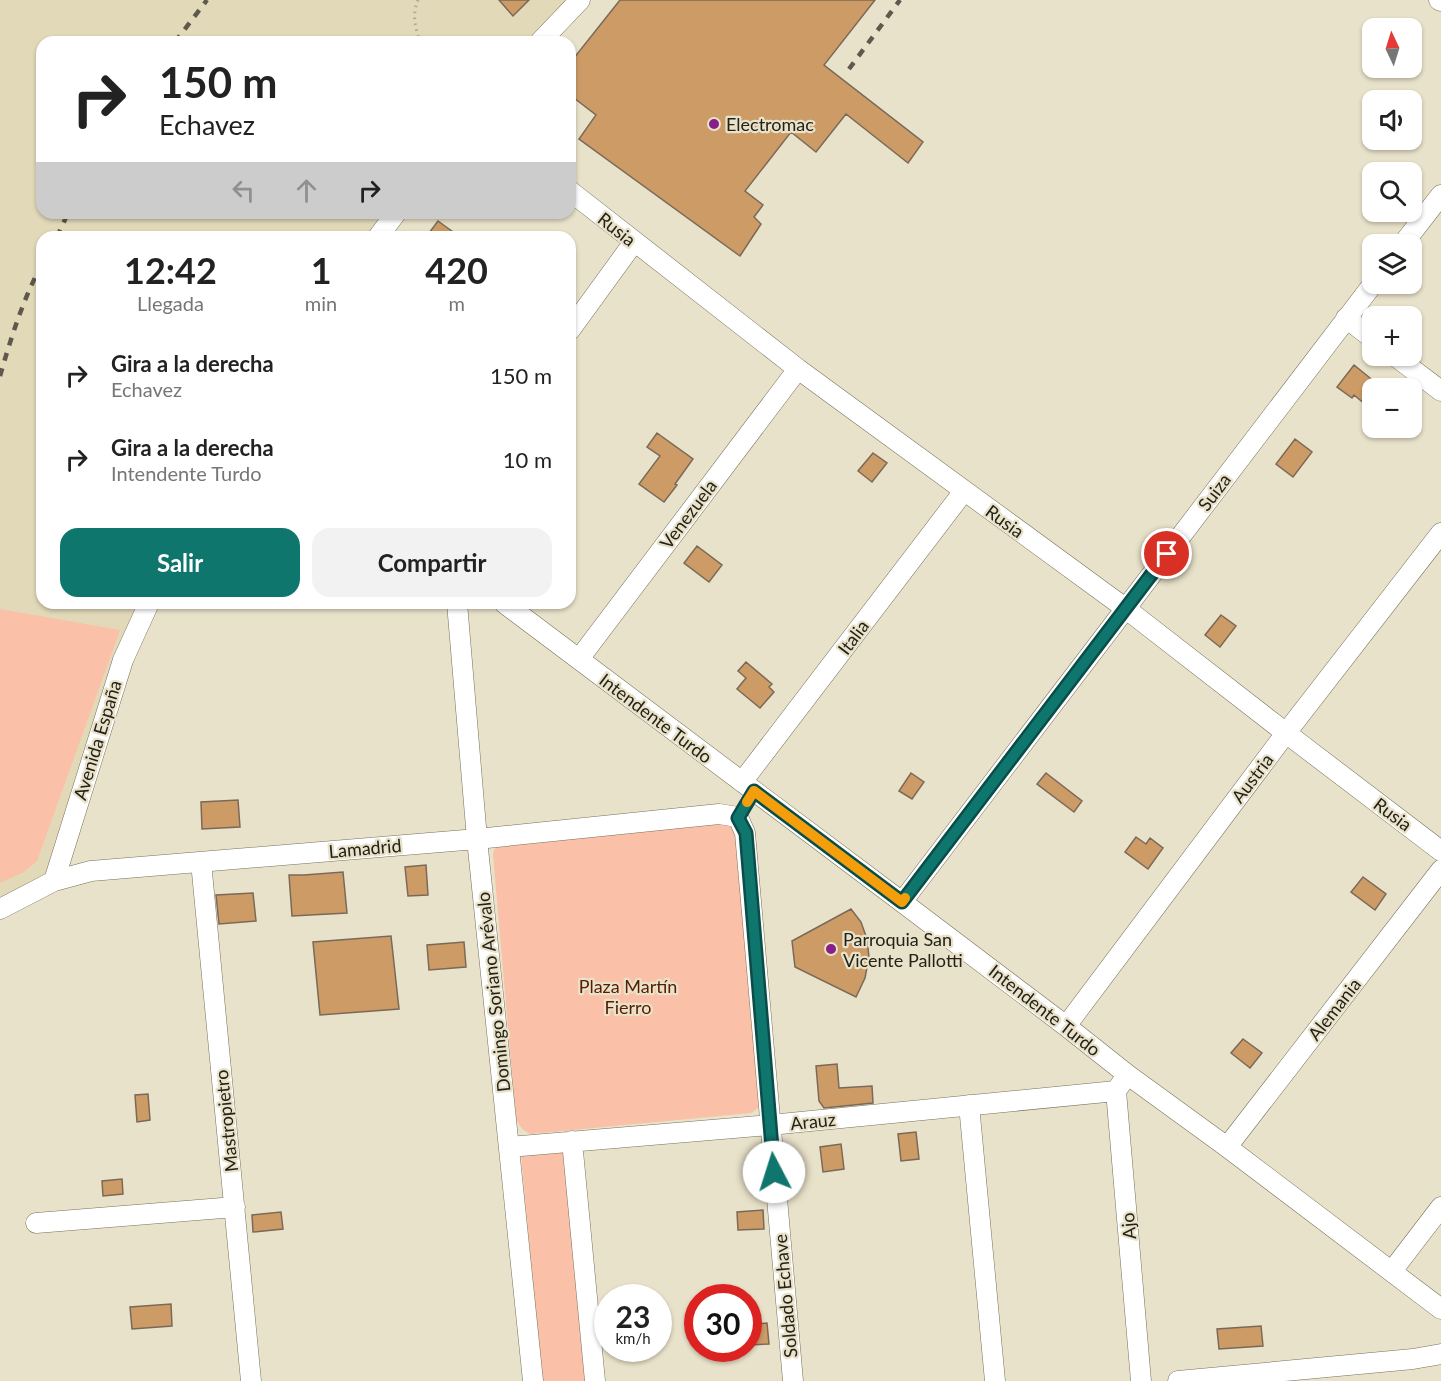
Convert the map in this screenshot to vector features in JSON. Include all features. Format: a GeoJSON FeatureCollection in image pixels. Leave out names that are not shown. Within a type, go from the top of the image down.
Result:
{"type":"FeatureCollection","features":[{"type":"Feature","properties":{"kind":"street"},"geometry":{"type":"LineString","coordinates":[[546,36],[580,0]]}},
{"type":"Feature","properties":{"kind":"street"},"geometry":{"type":"LineString","coordinates":[[1411,234],[1441,195]]}},
{"type":"Feature","properties":{"kind":"street","name":"Rusia"},"geometry":{"type":"LineString","coordinates":[[576,196],[798,369],[1125,608],[1441,851]]}},
{"type":"Feature","properties":{"kind":"street"},"geometry":{"type":"LineString","coordinates":[[576,322],[634,242]]}},
{"type":"Feature","properties":{"kind":"street","name":"Suiza"},"geometry":{"type":"LineString","coordinates":[[902,902],[1365,294]]}},
{"type":"Feature","properties":{"kind":"street"},"geometry":{"type":"LineString","coordinates":[[1346,318],[1362,330]]}},
{"type":"Feature","properties":{"kind":"street"},"geometry":{"type":"LineString","coordinates":[[1408,366],[1441,391]]}},
{"type":"Feature","properties":{"kind":"street","name":"Venezuela"},"geometry":{"type":"LineString","coordinates":[[579,659],[798,369]]}},
{"type":"Feature","properties":{"kind":"street","name":"Italia"},"geometry":{"type":"LineString","coordinates":[[738,818],[748,787],[963,491]]}},
{"type":"Feature","properties":{"kind":"street","name":"Austria"},"geometry":{"type":"LineString","coordinates":[[1066,1026],[1441,533]]}},
{"type":"Feature","properties":{"kind":"street","name":"Avenida España"},"geometry":{"type":"LineString","coordinates":[[54,881],[123,660],[146,609]]}},
{"type":"Feature","properties":{"kind":"street","name":"Domingo Soriano Arévalo"},"geometry":{"type":"LineString","coordinates":[[458,609],[477,839],[533,1381]]}},
{"type":"Feature","properties":{"kind":"street","name":"Intendente Turdo"},"geometry":{"type":"LineString","coordinates":[[512,609],[1441,1309]]}},
{"type":"Feature","properties":{"kind":"street","name":"Lamadrid"},"geometry":{"type":"LineString","coordinates":[[0,909],[54,881],[91,871],[477,839],[719,814],[738,818]]}},
{"type":"Feature","properties":{"kind":"street","name":"Soldado Echave"},"geometry":{"type":"LineString","coordinates":[[738,818],[746,833],[793,1381]]}},
{"type":"Feature","properties":{"kind":"street","name":"Mastropietro"},"geometry":{"type":"LineString","coordinates":[[201,862],[251,1381]]}},
{"type":"Feature","properties":{"kind":"street","name":"Alemania"},"geometry":{"type":"LineString","coordinates":[[1227,1147],[1441,870]]}},
{"type":"Feature","properties":{"kind":"street"},"geometry":{"type":"LineString","coordinates":[[1116,1091],[1128,1075]]}},
{"type":"Feature","properties":{"kind":"street","name":"Arauz"},"geometry":{"type":"LineString","coordinates":[[509,1148],[1116,1091]]}},
{"type":"Feature","properties":{"kind":"street","name":"Ajo"},"geometry":{"type":"LineString","coordinates":[[1116,1091],[1142,1381]]}},
{"type":"Feature","properties":{"kind":"street"},"geometry":{"type":"LineString","coordinates":[[969,1105],[995,1381]]}},
{"type":"Feature","properties":{"kind":"street"},"geometry":{"type":"LineString","coordinates":[[572,1142],[595,1381]]}},
{"type":"Feature","properties":{"kind":"street"},"geometry":{"type":"LineString","coordinates":[[36,1223],[234,1207]]}},
{"type":"Feature","properties":{"kind":"street"},"geometry":{"type":"LineString","coordinates":[[1392,1271],[1441,1207]]}},
{"type":"Feature","properties":{"kind":"street"},"geometry":{"type":"LineString","coordinates":[[1178,1381],[1313,1375],[1441,1353]]}},
{"type":"Feature","properties":{"kind":"path"},"geometry":{"type":"LineString","coordinates":[[418,0],[413,13],[418,36]]}},
{"type":"Feature","properties":{"kind":"shaded area"},"geometry":{"type":"Polygon","coordinates":[[[0,0],[585,0],[549,36],[36,36],[36,219],[392,219],[383,231],[36,231],[36,609],[149,609],[53,872],[0,906],[0,0]]]}},
{"type":"Feature","properties":{"kind":"green space"},"geometry":{"type":"Polygon","coordinates":[[[0,609],[120,630],[37,861],[24,872],[0,883],[0,609]]]}},
{"type":"Feature","properties":{"kind":"green space","name":"Plaza Martín Fierro"},"geometry":{"type":"Polygon","coordinates":[[[716,822],[730,826],[736,838],[761,1100],[758,1108],[751,1113],[531,1134],[526,1132],[516,1119],[494,850],[499,844],[716,822]]]}},
{"type":"Feature","properties":{"kind":"green space"},"geometry":{"type":"Polygon","coordinates":[[[571,1149],[595,1381],[542,1381],[521,1154],[571,1149]]]}},
{"type":"Feature","properties":{"kind":"building"},"geometry":{"type":"Polygon","coordinates":[[[499,0],[529,0],[513,16],[499,0]]]}},
{"type":"Feature","properties":{"kind":"building","name":"Electromac"},"geometry":{"type":"Polygon","coordinates":[[[620,0],[875,0],[824,65],[923,142],[908,163],[846,114],[816,152],[791,132],[745,191],[763,205],[754,217],[761,224],[740,256],[579,139],[596,115],[576,100],[576,55],[620,0]]]}},
{"type":"Feature","properties":{"kind":"building"},"geometry":{"type":"Polygon","coordinates":[[[438,221],[452,231],[430,231],[438,221]]]}},
{"type":"Feature","properties":{"kind":"building"},"geometry":{"type":"Polygon","coordinates":[[[1354,365],[1370,378],[1362,378],[1362,402],[1354,395],[1352,398],[1337,387],[1354,365]]]}},
{"type":"Feature","properties":{"kind":"building"},"geometry":{"type":"Polygon","coordinates":[[[657,433],[693,459],[664,502],[639,484],[660,456],[647,447],[657,433]]]}},
{"type":"Feature","properties":{"kind":"building"},"geometry":{"type":"Polygon","coordinates":[[[1295,439],[1312,452],[1293,477],[1276,464],[1295,439]]]}},
{"type":"Feature","properties":{"kind":"building"},"geometry":{"type":"Polygon","coordinates":[[[873,453],[887,463],[872,482],[858,471],[873,453]]]}},
{"type":"Feature","properties":{"kind":"building"},"geometry":{"type":"Polygon","coordinates":[[[697,546],[722,565],[709,582],[684,563],[697,546]]]}},
{"type":"Feature","properties":{"kind":"building"},"geometry":{"type":"Polygon","coordinates":[[[1221,615],[1236,626],[1220,647],[1205,635],[1221,615]]]}},
{"type":"Feature","properties":{"kind":"building"},"geometry":{"type":"Polygon","coordinates":[[[746,662],[772,684],[769,687],[774,692],[760,708],[737,689],[746,678],[738,671],[746,662]]]}},
{"type":"Feature","properties":{"kind":"building"},"geometry":{"type":"Polygon","coordinates":[[[911,773],[924,782],[912,799],[899,791],[911,773]]]}},
{"type":"Feature","properties":{"kind":"building"},"geometry":{"type":"Polygon","coordinates":[[[1046,773],[1082,801],[1074,812],[1037,784],[1046,773]]]}},
{"type":"Feature","properties":{"kind":"building"},"geometry":{"type":"Polygon","coordinates":[[[238,800],[240,827],[202,829],[201,802],[238,800]]]}},
{"type":"Feature","properties":{"kind":"building"},"geometry":{"type":"Polygon","coordinates":[[[1136,837],[1146,844],[1150,838],[1163,848],[1148,869],[1125,852],[1136,837]]]}},
{"type":"Feature","properties":{"kind":"building"},"geometry":{"type":"Polygon","coordinates":[[[426,865],[428,895],[408,896],[405,867],[426,865]]]}},
{"type":"Feature","properties":{"kind":"building"},"geometry":{"type":"Polygon","coordinates":[[[343,872],[347,913],[292,916],[289,875],[343,872]]]}},
{"type":"Feature","properties":{"kind":"building"},"geometry":{"type":"Polygon","coordinates":[[[1363,877],[1386,894],[1375,910],[1351,892],[1363,877]]]}},
{"type":"Feature","properties":{"kind":"building"},"geometry":{"type":"Polygon","coordinates":[[[253,893],[256,921],[219,924],[216,895],[253,893]]]}},
{"type":"Feature","properties":{"kind":"building","name":"Parroquia San Vicente Pallotti"},"geometry":{"type":"Polygon","coordinates":[[[851,909],[861,922],[867,939],[869,957],[865,978],[856,997],[795,967],[792,941],[851,909]]]}},
{"type":"Feature","properties":{"kind":"building"},"geometry":{"type":"Polygon","coordinates":[[[391,936],[399,1009],[320,1015],[313,942],[391,936]]]}},
{"type":"Feature","properties":{"kind":"building"},"geometry":{"type":"Polygon","coordinates":[[[464,942],[466,967],[429,970],[427,945],[464,942]]]}},
{"type":"Feature","properties":{"kind":"building"},"geometry":{"type":"Polygon","coordinates":[[[1243,1039],[1262,1053],[1250,1068],[1231,1053],[1243,1039]]]}},
{"type":"Feature","properties":{"kind":"building"},"geometry":{"type":"Polygon","coordinates":[[[837,1064],[839,1088],[872,1086],[873,1103],[824,1108],[819,1101],[816,1066],[837,1064]]]}},
{"type":"Feature","properties":{"kind":"building"},"geometry":{"type":"Polygon","coordinates":[[[148,1094],[150,1120],[137,1122],[135,1095],[148,1094]]]}},
{"type":"Feature","properties":{"kind":"building"},"geometry":{"type":"Polygon","coordinates":[[[916,1132],[919,1159],[901,1161],[898,1134],[916,1132]]]}},
{"type":"Feature","properties":{"kind":"building"},"geometry":{"type":"Polygon","coordinates":[[[841,1144],[844,1169],[823,1172],[820,1147],[841,1144]]]}},
{"type":"Feature","properties":{"kind":"building"},"geometry":{"type":"Polygon","coordinates":[[[122,1179],[123,1194],[103,1196],[102,1181],[122,1179]]]}},
{"type":"Feature","properties":{"kind":"building"},"geometry":{"type":"Polygon","coordinates":[[[763,1210],[764,1229],[738,1230],[737,1212],[763,1210]]]}},
{"type":"Feature","properties":{"kind":"building"},"geometry":{"type":"Polygon","coordinates":[[[281,1212],[283,1229],[253,1232],[252,1215],[281,1212]]]}},
{"type":"Feature","properties":{"kind":"building"},"geometry":{"type":"Polygon","coordinates":[[[171,1304],[172,1326],[132,1329],[130,1307],[171,1304]]]}},
{"type":"Feature","properties":{"kind":"building"},"geometry":{"type":"Polygon","coordinates":[[[767,1323],[769,1344],[762,1344],[762,1324],[767,1323]]]}},
{"type":"Feature","properties":{"kind":"building"},"geometry":{"type":"Polygon","coordinates":[[[1261,1326],[1263,1346],[1219,1349],[1217,1329],[1261,1326]]]}},
{"type":"Feature","properties":{"kind":"railway"},"geometry":{"type":"LineString","coordinates":[[180,36],[207,0]]}},
{"type":"Feature","properties":{"kind":"railway"},"geometry":{"type":"LineString","coordinates":[[849,69],[900,0]]}},
{"type":"Feature","properties":{"kind":"railway"},"geometry":{"type":"LineString","coordinates":[[60,231],[65,219]]}},
{"type":"Feature","properties":{"kind":"railway"},"geometry":{"type":"LineString","coordinates":[[0,376],[13,333],[36,275]]}},
{"type":"Feature","properties":{"kind":"slow traffic"},"geometry":{"type":"LineString","coordinates":[[747,802],[754,791],[902,902],[905,898]]}},
{"type":"Feature","properties":{"kind":"place","name":"Electromac"},"geometry":{"type":"Point","coordinates":[714,124]}},
{"type":"Feature","properties":{"kind":"place","name":"Parroquia San Vicente Pallotti"},"geometry":{"type":"Point","coordinates":[831,949]}},
{"type":"Feature","properties":{"kind":"route"},"geometry":{"type":"LineString","coordinates":[[774,1172],[746,833],[738,818],[754,791],[902,902],[1167,554]]}}]}
